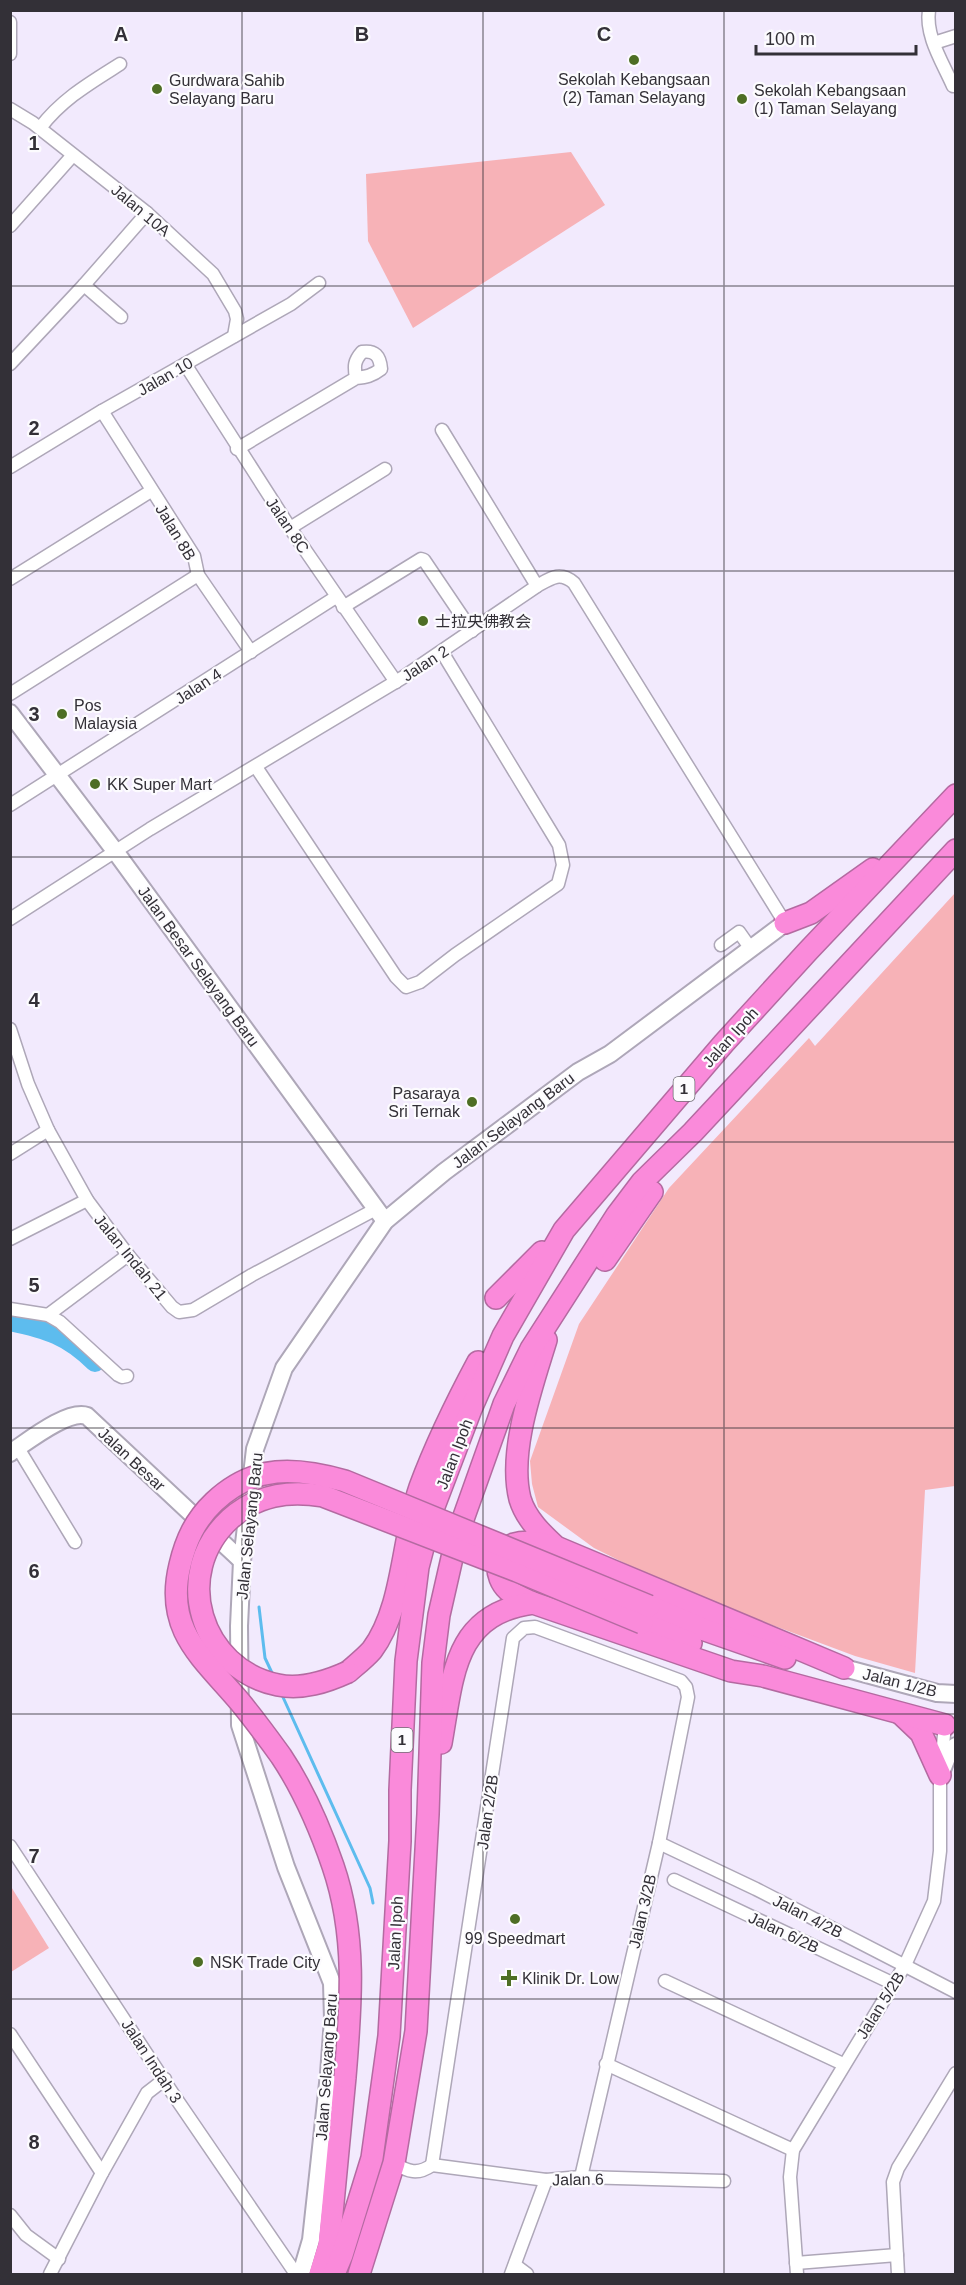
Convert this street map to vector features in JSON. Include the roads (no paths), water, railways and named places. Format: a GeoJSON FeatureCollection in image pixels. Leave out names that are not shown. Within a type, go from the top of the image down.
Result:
{"type":"FeatureCollection","features":[{"type":"Feature","properties":{"kind":"highway","name":"Jalan Ipoh"},"geometry":{"type":"LineString","coordinates":[[334,2274],[372,2158],[389,2036],[400,1841],[406,1661],[418,1567],[433,1509],[471,1409],[504,1336],[564,1230],[724,1043],[956,795]]}},
{"type":"Feature","properties":{"kind":"highway"},"geometry":{"type":"LineString","coordinates":[[785,923],[811,913],[906,847]]}},
{"type":"Feature","properties":{"kind":"highway","name":"Jalan Ipoh"},"geometry":{"type":"LineString","coordinates":[[359,2274],[394,2163],[416,2031],[428,1814],[433,1663],[448,1570],[457,1536],[504,1404],[531,1349],[617,1215],[642,1182],[693,1132],[951,856]]}},
{"type":"Feature","properties":{"kind":"highway"},"geometry":{"type":"LineString","coordinates":[[785,923],[806,922],[810,925],[812,930],[808,951]]}},
{"type":"Feature","properties":{"kind":"highway"},"geometry":{"type":"LineString","coordinates":[[591,1283],[693,1132]]}},
{"type":"Feature","properties":{"kind":"highway"},"geometry":{"type":"LineString","coordinates":[[496,1298],[564,1230]]}},
{"type":"Feature","properties":{"kind":"highway"},"geometry":{"type":"LineString","coordinates":[[540,1270],[487,1345],[453,1408],[419,1490],[395,1593],[383,1632],[371,1651],[348,1672],[315,1684],[297,1686],[264,1681],[242,1670],[224,1656],[215,1644],[203,1618],[199,1602],[199,1576],[206,1551],[218,1531],[240,1510],[259,1499],[281,1494],[304,1493],[323,1496],[517,1571],[646,1614],[705,1630],[788,1659],[844,1668]]}},
{"type":"Feature","properties":{"kind":"highway"},"geometry":{"type":"LineString","coordinates":[[553,1318],[516,1457],[521,1501],[541,1533],[556,1547]]}},
{"type":"Feature","properties":{"kind":"highway"},"geometry":{"type":"LineString","coordinates":[[320,2274],[330,2237],[345,2077],[352,1966],[347,1915],[326,1848],[297,1782],[264,1734],[195,1651],[182,1629],[176,1605],[177,1577],[187,1539],[195,1524],[218,1498],[246,1480],[280,1471],[298,1470],[319,1474],[345,1481],[646,1614],[763,1676]]}},
{"type":"Feature","properties":{"kind":"highway"},"geometry":{"type":"LineString","coordinates":[[844,1668],[556,1547],[526,1542],[514,1544],[499,1556],[497,1568],[500,1580],[518,1597],[533,1603],[731,1671],[763,1676],[901,1714],[952,1724]]}},
{"type":"Feature","properties":{"kind":"highway"},"geometry":{"type":"LineString","coordinates":[[428,1814],[448,1705],[466,1640],[479,1625],[496,1613],[515,1605],[533,1603]]}},
{"type":"Feature","properties":{"kind":"highway"},"geometry":{"type":"LineString","coordinates":[[901,1714],[921,1733],[940,1775]]}},
{"type":"Feature","properties":{"kind":"street"},"geometry":{"type":"LineString","coordinates":[[929,10],[928,22],[934,43],[953,86]]}},
{"type":"Feature","properties":{"kind":"street"},"geometry":{"type":"LineString","coordinates":[[10,21],[10,54]]}},
{"type":"Feature","properties":{"kind":"street"},"geometry":{"type":"LineString","coordinates":[[934,43],[956,36]]}},
{"type":"Feature","properties":{"kind":"street"},"geometry":{"type":"LineString","coordinates":[[40,128],[53,111],[70,95],[120,64]]}},
{"type":"Feature","properties":{"kind":"street","name":"Jalan 10A"},"geometry":{"type":"LineString","coordinates":[[10,110],[40,128],[147,213],[217,279],[235,311],[237,319],[234,336]]}},
{"type":"Feature","properties":{"kind":"street"},"geometry":{"type":"LineString","coordinates":[[10,226],[74,154]]}},
{"type":"Feature","properties":{"kind":"street"},"geometry":{"type":"LineString","coordinates":[[10,364],[147,213]]}},
{"type":"Feature","properties":{"kind":"street","name":"Jalan 10"},"geometry":{"type":"LineString","coordinates":[[10,467],[102,411],[291,304],[319,283]]}},
{"type":"Feature","properties":{"kind":"street"},"geometry":{"type":"LineString","coordinates":[[84,285],[121,317]]}},
{"type":"Feature","properties":{"kind":"street","name":"Jalan 8C"},"geometry":{"type":"LineString","coordinates":[[185,364],[237,449],[396,682]]}},
{"type":"Feature","properties":{"kind":"street"},"geometry":{"type":"LineString","coordinates":[[237,449],[356,378]]}},
{"type":"Feature","properties":{"kind":"street","name":"Jalan 8B"},"geometry":{"type":"LineString","coordinates":[[102,411],[194,556],[198,575],[251,652]]}},
{"type":"Feature","properties":{"kind":"street"},"geometry":{"type":"LineString","coordinates":[[442,430],[537,586]]}},
{"type":"Feature","properties":{"kind":"street"},"geometry":{"type":"LineString","coordinates":[[290,528],[385,469]]}},
{"type":"Feature","properties":{"kind":"street"},"geometry":{"type":"LineString","coordinates":[[11,578],[152,491]]}},
{"type":"Feature","properties":{"kind":"street","name":"Jalan 4"},"geometry":{"type":"LineString","coordinates":[[10,805],[251,652],[421,559],[424,560],[472,631]]}},
{"type":"Feature","properties":{"kind":"street"},"geometry":{"type":"LineString","coordinates":[[10,694],[198,575]]}},
{"type":"Feature","properties":{"kind":"street","name":"Jalan 2"},"geometry":{"type":"LineString","coordinates":[[10,919],[115,852],[396,682],[537,586],[554,576],[564,576],[574,583],[785,923]]}},
{"type":"Feature","properties":{"kind":"street"},"geometry":{"type":"LineString","coordinates":[[256,767],[396,977],[406,987],[420,982],[558,884],[563,866],[559,845],[442,652]]}},
{"type":"Feature","properties":{"kind":"street","name":"Jalan Besar Selayang Baru"},"geometry":{"type":"LineString","coordinates":[[10,713],[59,776],[380,1215]]}},
{"type":"Feature","properties":{"kind":"street","name":"Jalan Selayang Baru"},"geometry":{"type":"LineString","coordinates":[[300,2274],[311,2240],[329,2074],[333,2019],[332,1983],[286,1867],[240,1725],[239,1626],[242,1561],[255,1449],[284,1368],[380,1215],[444,1172],[578,1072],[610,1054],[785,923]]}},
{"type":"Feature","properties":{"kind":"street"},"geometry":{"type":"LineString","coordinates":[[721,945],[739,932],[751,949]]}},
{"type":"Feature","properties":{"kind":"street","name":"Jalan Indah 21"},"geometry":{"type":"LineString","coordinates":[[10,1029],[28,1084],[48,1130],[87,1200],[128,1255],[172,1307],[179,1312],[186,1312],[380,1215]]}},
{"type":"Feature","properties":{"kind":"street"},"geometry":{"type":"LineString","coordinates":[[10,1154],[48,1130]]}},
{"type":"Feature","properties":{"kind":"street"},"geometry":{"type":"LineString","coordinates":[[10,1239],[87,1200]]}},
{"type":"Feature","properties":{"kind":"street"},"geometry":{"type":"LineString","coordinates":[[48,1315],[128,1255]]}},
{"type":"Feature","properties":{"kind":"street"},"geometry":{"type":"LineString","coordinates":[[10,1310],[48,1315],[60,1322],[118,1375],[128,1376]]}},
{"type":"Feature","properties":{"kind":"street","name":"Jalan Besar"},"geometry":{"type":"LineString","coordinates":[[14,1451],[66,1419],[77,1414],[87,1416],[242,1561]]}},
{"type":"Feature","properties":{"kind":"street"},"geometry":{"type":"LineString","coordinates":[[14,1451],[75,1542]]}},
{"type":"Feature","properties":{"kind":"street","name":"Jalan 2/2B"},"geometry":{"type":"LineString","coordinates":[[432,2165],[513,1638],[524,1628],[535,1627],[681,1681]]}},
{"type":"Feature","properties":{"kind":"street","name":"Jalan 1/2B"},"geometry":{"type":"LineString","coordinates":[[844,1668],[937,1693],[956,1694]]}},
{"type":"Feature","properties":{"kind":"street","name":"Jalan 3/2B"},"geometry":{"type":"LineString","coordinates":[[581,2177],[659,1842],[688,1697],[681,1681]]}},
{"type":"Feature","properties":{"kind":"street","name":"Jalan 5/2B"},"geometry":{"type":"LineString","coordinates":[[796,2269],[790,2177],[792,2150],[905,1965],[934,1901],[940,1851],[940,1775],[952,1724]]}},
{"type":"Feature","properties":{"kind":"street"},"geometry":{"type":"LineString","coordinates":[[940,1775],[950,1750],[956,1746]]}},
{"type":"Feature","properties":{"kind":"street","name":"Jalan 4/2B"},"geometry":{"type":"LineString","coordinates":[[659,1842],[956,1992]]}},
{"type":"Feature","properties":{"kind":"street","name":"Jalan Indah 3"},"geometry":{"type":"LineString","coordinates":[[10,1846],[296,2274]]}},
{"type":"Feature","properties":{"kind":"street","name":"Jalan 6/2B"},"geometry":{"type":"LineString","coordinates":[[674,1880],[894,1984]]}},
{"type":"Feature","properties":{"kind":"street"},"geometry":{"type":"LineString","coordinates":[[665,1981],[843,2064]]}},
{"type":"Feature","properties":{"kind":"street"},"geometry":{"type":"LineString","coordinates":[[10,2034],[102,2173]]}},
{"type":"Feature","properties":{"kind":"street"},"geometry":{"type":"LineString","coordinates":[[606,2064],[792,2150]]}},
{"type":"Feature","properties":{"kind":"street"},"geometry":{"type":"LineString","coordinates":[[898,2274],[893,2182],[898,2168],[956,2073]]}},
{"type":"Feature","properties":{"kind":"street"},"geometry":{"type":"LineString","coordinates":[[50,2274],[102,2173],[147,2093],[165,2079]]}},
{"type":"Feature","properties":{"kind":"street","name":"Jalan 6"},"geometry":{"type":"LineString","coordinates":[[394,2163],[406,2171],[417,2172],[432,2165],[546,2180],[581,2177],[723,2181]]}},
{"type":"Feature","properties":{"kind":"street"},"geometry":{"type":"LineString","coordinates":[[527,2274],[513,2270],[546,2180]]}},
{"type":"Feature","properties":{"kind":"street"},"geometry":{"type":"LineString","coordinates":[[10,2215],[26,2235],[59,2259]]}},
{"type":"Feature","properties":{"kind":"street"},"geometry":{"type":"LineString","coordinates":[[796,2269],[897,2255]]}},
{"type":"Feature","properties":{"kind":"waterway"},"geometry":{"type":"LineString","coordinates":[[10,1321],[56,1334],[76,1345],[95,1362]]}},
{"type":"Feature","properties":{"kind":"waterway"},"geometry":{"type":"LineString","coordinates":[[259,1607],[265,1658],[273,1675]]}},
{"type":"Feature","properties":{"kind":"waterway"},"geometry":{"type":"LineString","coordinates":[[282,1695],[370,1888],[373,1903]]}},
{"type":"Feature","properties":{"kind":"place","name":"Sekolah Kebangsaan (2) Taman Selayang"},"geometry":{"type":"Point","coordinates":[634,60]}},
{"type":"Feature","properties":{"kind":"place","name":"Gurdwara Sahib Selayang Baru"},"geometry":{"type":"Point","coordinates":[157,89]}},
{"type":"Feature","properties":{"kind":"place","name":"Sekolah Kebangsaan (1) Taman Selayang"},"geometry":{"type":"Point","coordinates":[742,99]}},
{"type":"Feature","properties":{"kind":"place","name":"士拉央佛教会"},"geometry":{"type":"Point","coordinates":[423,621]}},
{"type":"Feature","properties":{"kind":"place","name":"Pos Malaysia"},"geometry":{"type":"Point","coordinates":[62,714]}},
{"type":"Feature","properties":{"kind":"place","name":"KK Super Mart"},"geometry":{"type":"Point","coordinates":[95,784]}},
{"type":"Feature","properties":{"kind":"place","name":"Pasaraya Sri Ternak"},"geometry":{"type":"Point","coordinates":[472,1102]}},
{"type":"Feature","properties":{"kind":"place","name":"99 Speedmart"},"geometry":{"type":"Point","coordinates":[515,1919]}},
{"type":"Feature","properties":{"kind":"place","name":"NSK Trade City"},"geometry":{"type":"Point","coordinates":[198,1962]}},
{"type":"Feature","properties":{"kind":"place","name":"Klinik Dr. Low"},"geometry":{"type":"Point","coordinates":[509,1978]}}]}
